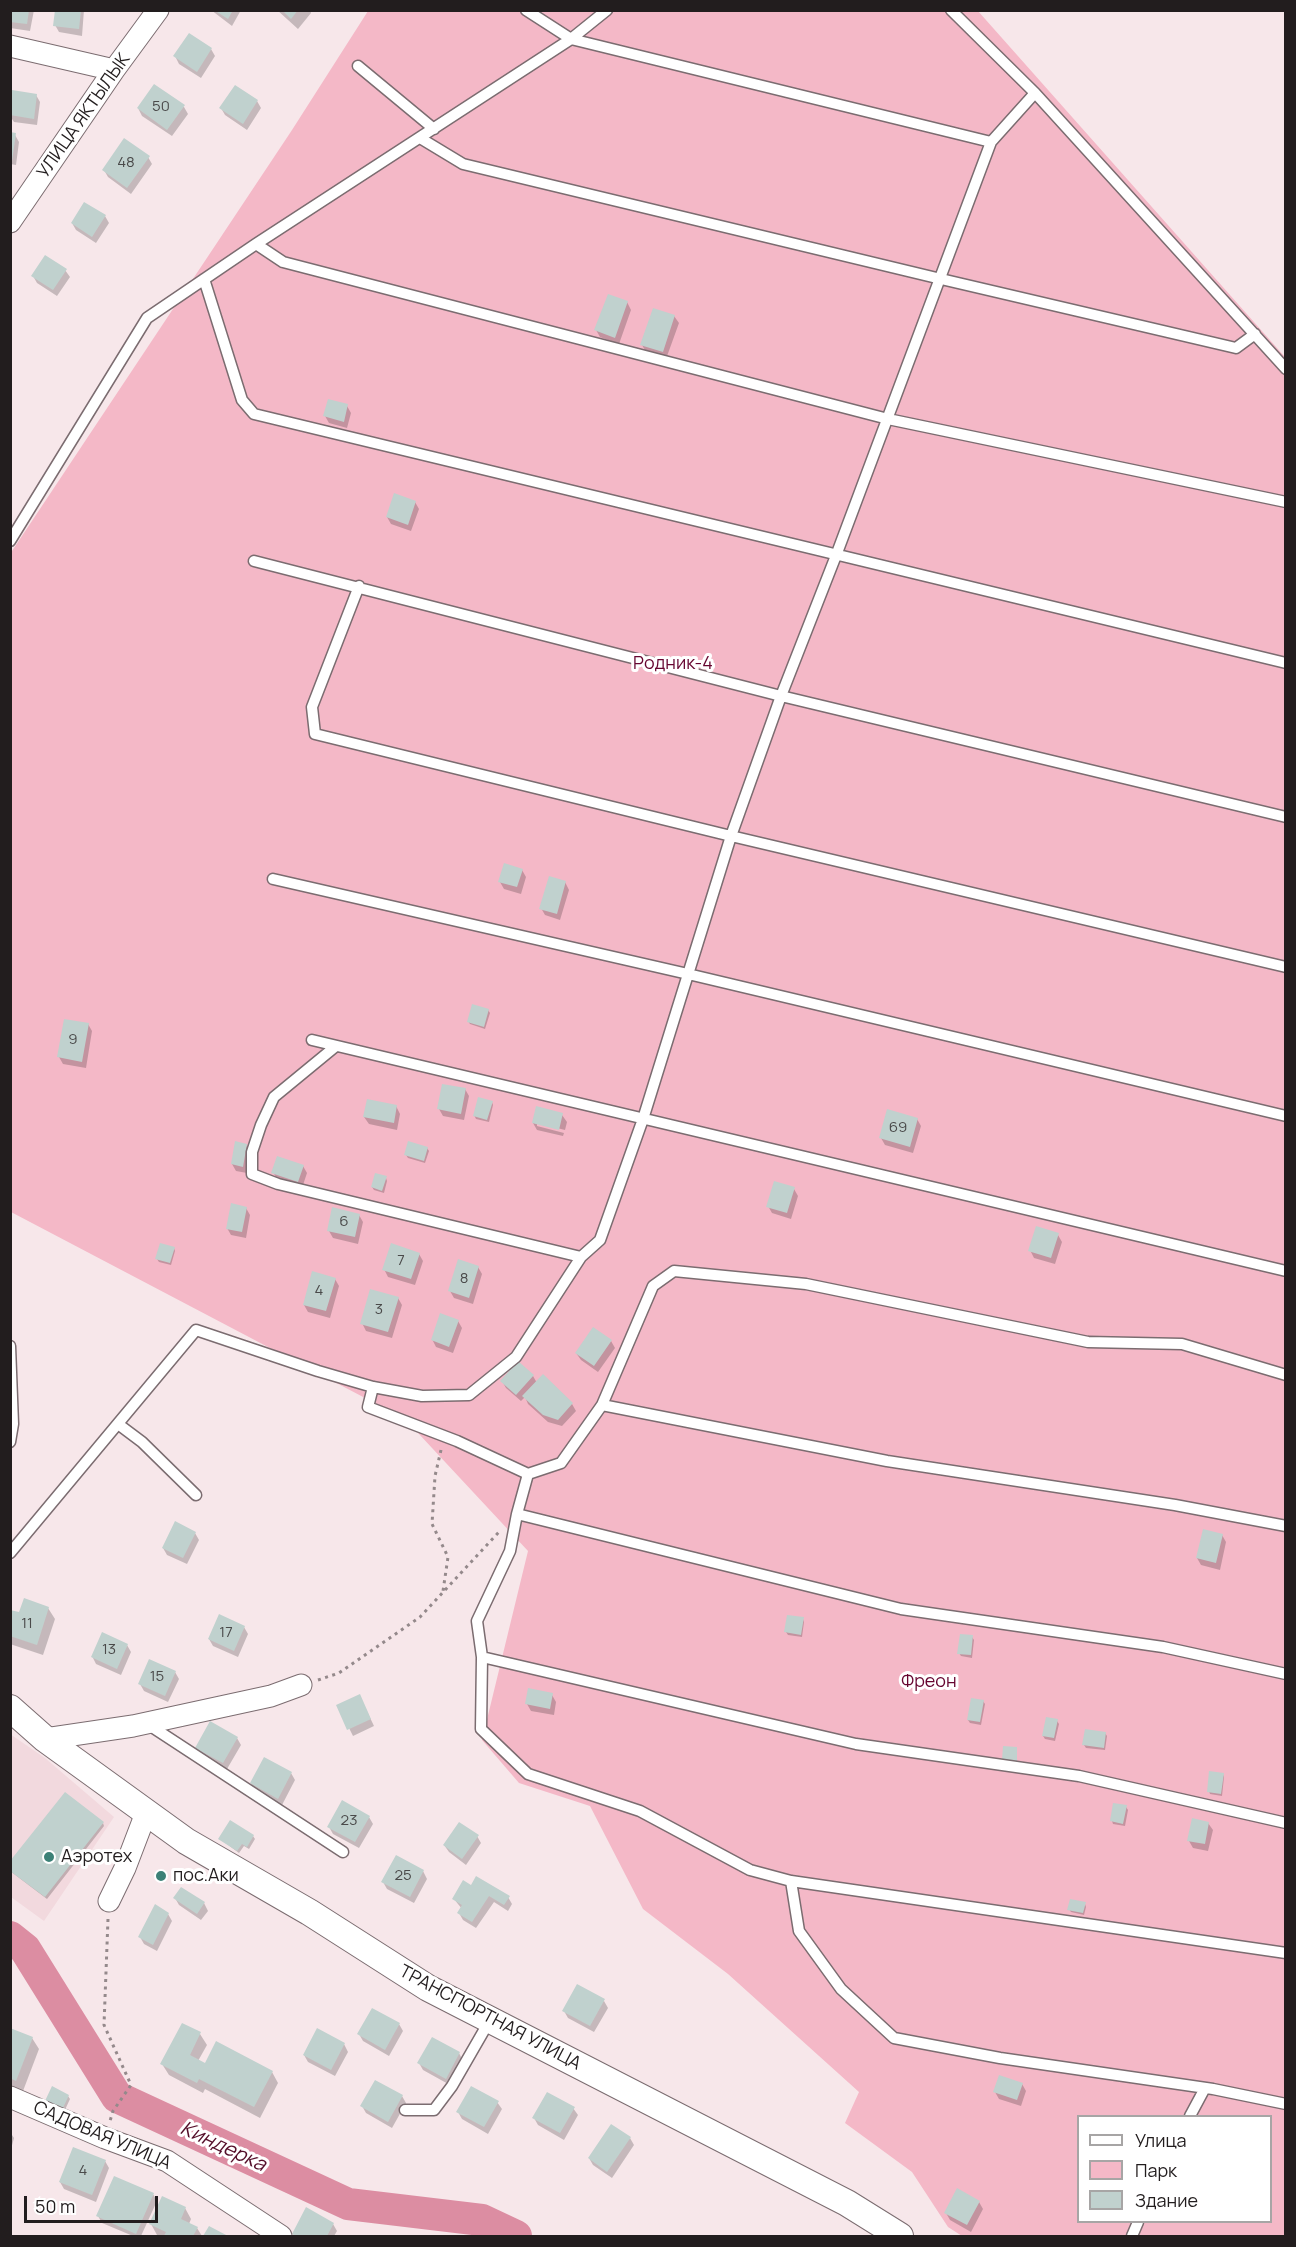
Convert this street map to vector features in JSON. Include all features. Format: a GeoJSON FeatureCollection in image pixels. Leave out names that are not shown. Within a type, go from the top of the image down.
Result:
{"type":"FeatureCollection","features":[{"type":"Feature","properties":{"kind":"street","name":"УЛИЦА ЯКТЫЛЫК"},"geometry":{"type":"LineString","coordinates":[[10,222],[158,10]]}},
{"type":"Feature","properties":{"kind":"street"},"geometry":{"type":"LineString","coordinates":[[10,46],[114,70]]}},
{"type":"Feature","properties":{"kind":"street"},"geometry":{"type":"LineString","coordinates":[[45,1739],[146,1723],[270,1696],[302,1685]]}},
{"type":"Feature","properties":{"kind":"street","name":"ТРАНСПОРТНАЯ УЛИЦА"},"geometry":{"type":"LineString","coordinates":[[10,1708],[45,1739],[186,1841],[309,1912],[428,1988],[847,2203],[900,2236]]}},
{"type":"Feature","properties":{"kind":"street"},"geometry":{"type":"LineString","coordinates":[[109,1901],[125,1868],[146,1813]]}},
{"type":"Feature","properties":{"kind":"street","name":"САДОВАЯ УЛИЦА"},"geometry":{"type":"LineString","coordinates":[[10,2097],[105,2138],[167,2161],[281,2236]]}},
{"type":"Feature","properties":{"kind":"lane"},"geometry":{"type":"LineString","coordinates":[[526,10],[572,39],[991,142]]}},
{"type":"Feature","properties":{"kind":"lane"},"geometry":{"type":"LineString","coordinates":[[10,541],[147,318],[256,244],[572,39],[607,10]]}},
{"type":"Feature","properties":{"kind":"lane"},"geometry":{"type":"LineString","coordinates":[[951,10],[1035,93],[1286,369]]}},
{"type":"Feature","properties":{"kind":"lane"},"geometry":{"type":"LineString","coordinates":[[358,66],[434,129]]}},
{"type":"Feature","properties":{"kind":"lane"},"geometry":{"type":"LineString","coordinates":[[10,1553],[196,1330],[373,1387],[422,1396],[469,1395],[516,1357],[581,1257],[600,1240],[643,1119],[731,836],[781,696],[941,279],[991,142],[1035,93]]}},
{"type":"Feature","properties":{"kind":"lane"},"geometry":{"type":"LineString","coordinates":[[420,138],[463,164],[941,279],[1236,348],[1255,334]]}},
{"type":"Feature","properties":{"kind":"lane"},"geometry":{"type":"LineString","coordinates":[[256,244],[283,262],[888,418],[1286,502]]}},
{"type":"Feature","properties":{"kind":"lane"},"geometry":{"type":"LineString","coordinates":[[204,279],[242,400],[254,414],[1286,663]]}},
{"type":"Feature","properties":{"kind":"lane"},"geometry":{"type":"LineString","coordinates":[[254,561],[359,586],[781,696],[1286,817]]}},
{"type":"Feature","properties":{"kind":"lane"},"geometry":{"type":"LineString","coordinates":[[359,586],[312,707],[315,734],[731,836],[1286,967]]}},
{"type":"Feature","properties":{"kind":"lane"},"geometry":{"type":"LineString","coordinates":[[273,879],[688,974],[1286,1116]]}},
{"type":"Feature","properties":{"kind":"lane"},"geometry":{"type":"LineString","coordinates":[[312,1040],[1286,1271]]}},
{"type":"Feature","properties":{"kind":"lane"},"geometry":{"type":"LineString","coordinates":[[336,1046],[274,1097],[252,1152],[252,1174],[278,1184],[581,1257]]}},
{"type":"Feature","properties":{"kind":"lane"},"geometry":{"type":"LineString","coordinates":[[373,1387],[368,1407],[445,1436],[528,1474],[561,1462],[602,1405],[653,1286],[674,1271],[806,1284],[1088,1342],[1182,1344],[1286,1375]]}},
{"type":"Feature","properties":{"kind":"lane"},"geometry":{"type":"LineString","coordinates":[[10,1346],[13,1424],[10,1442]]}},
{"type":"Feature","properties":{"kind":"lane"},"geometry":{"type":"LineString","coordinates":[[602,1405],[887,1461],[1175,1505],[1286,1526]]}},
{"type":"Feature","properties":{"kind":"lane"},"geometry":{"type":"LineString","coordinates":[[118,1424],[142,1442],[196,1495]]}},
{"type":"Feature","properties":{"kind":"lane"},"geometry":{"type":"LineString","coordinates":[[528,1474],[510,1551],[477,1622],[482,1657],[481,1729],[528,1774],[640,1811],[750,1870],[791,1881],[1286,1953]]}},
{"type":"Feature","properties":{"kind":"lane"},"geometry":{"type":"LineString","coordinates":[[517,1514],[901,1609],[1163,1647],[1286,1674]]}},
{"type":"Feature","properties":{"kind":"lane"},"geometry":{"type":"LineString","coordinates":[[482,1657],[856,1744],[1079,1776],[1286,1823]]}},
{"type":"Feature","properties":{"kind":"lane"},"geometry":{"type":"LineString","coordinates":[[146,1723],[343,1852]]}},
{"type":"Feature","properties":{"kind":"lane"},"geometry":{"type":"LineString","coordinates":[[791,1881],[799,1931],[841,1989],[894,2038],[1000,2058],[1205,2088],[1286,2104]]}},
{"type":"Feature","properties":{"kind":"lane"},"geometry":{"type":"LineString","coordinates":[[405,2110],[434,2110],[453,2086],[490,2020]]}},
{"type":"Feature","properties":{"kind":"lane"},"geometry":{"type":"LineString","coordinates":[[1191,2115],[1205,2088]]}},
{"type":"Feature","properties":{"kind":"path"},"geometry":{"type":"LineString","coordinates":[[442,1593],[448,1557],[432,1524],[435,1476],[445,1436]]}},
{"type":"Feature","properties":{"kind":"path"},"geometry":{"type":"LineString","coordinates":[[302,1685],[339,1673],[420,1617],[517,1514]]}},
{"type":"Feature","properties":{"kind":"path"},"geometry":{"type":"LineString","coordinates":[[109,1901],[104,2025],[131,2085],[113,2111]]}},
{"type":"Feature","properties":{"kind":"shaded area","name":"Аэротех"},"geometry":{"type":"Polygon","coordinates":[[[10,1734],[45,1758],[114,1817],[44,1921],[11,1897],[10,1734]]]}},
{"type":"Feature","properties":{"kind":"green space","name":"Родник-4"},"geometry":{"type":"Polygon","coordinates":[[[368,11],[978,11],[1285,357],[1285,2236],[962,2236],[948,2227],[912,2172],[845,2123],[859,2092],[728,1974],[643,1909],[590,1806],[519,1783],[482,1740],[528,1551],[405,1419],[11,1212],[10,554],[292,130],[368,11]]]}},
{"type":"Feature","properties":{"kind":"building"},"geometry":{"type":"Polygon","coordinates":[[[10,10],[29,10],[27,24],[10,22],[10,10]]]}},
{"type":"Feature","properties":{"kind":"building"},"geometry":{"type":"Polygon","coordinates":[[[55,10],[81,10],[79,29],[53,26],[55,10]]]}},
{"type":"Feature","properties":{"kind":"building"},"geometry":{"type":"Polygon","coordinates":[[[214,10],[233,10],[228,19],[214,10]]]}},
{"type":"Feature","properties":{"kind":"building"},"geometry":{"type":"Polygon","coordinates":[[[282,10],[298,10],[291,19],[282,10]]]}},
{"type":"Feature","properties":{"kind":"building"},"geometry":{"type":"Polygon","coordinates":[[[189,33],[212,48],[197,72],[173,56],[189,33]]]}},
{"type":"Feature","properties":{"kind":"building"},"geometry":{"type":"Polygon","coordinates":[[[154,84],[185,105],[167,130],[137,108],[154,84]]]}},
{"type":"Feature","properties":{"kind":"building"},"geometry":{"type":"Polygon","coordinates":[[[235,85],[258,100],[243,124],[219,108],[235,85]]]}},
{"type":"Feature","properties":{"kind":"building"},"geometry":{"type":"Polygon","coordinates":[[[12,90],[37,94],[34,119],[10,115],[12,90]]]}},
{"type":"Feature","properties":{"kind":"building"},"geometry":{"type":"Polygon","coordinates":[[[10,132],[16,133],[12,161],[10,161],[10,132]]]}},
{"type":"Feature","properties":{"kind":"building"},"geometry":{"type":"Polygon","coordinates":[[[124,138],[150,156],[127,188],[102,170],[124,138]]]}},
{"type":"Feature","properties":{"kind":"building"},"geometry":{"type":"Polygon","coordinates":[[[84,202],[106,215],[92,237],[71,223],[84,202]]]}},
{"type":"Feature","properties":{"kind":"building"},"geometry":{"type":"Polygon","coordinates":[[[45,255],[67,269],[53,290],[31,276],[45,255]]]}},
{"type":"Feature","properties":{"kind":"building"},"geometry":{"type":"Polygon","coordinates":[[[608,294],[628,301],[615,338],[594,330],[608,294]]]}},
{"type":"Feature","properties":{"kind":"building"},"geometry":{"type":"Polygon","coordinates":[[[653,308],[675,315],[663,352],[640,345],[653,308]]]}},
{"type":"Feature","properties":{"kind":"building"},"geometry":{"type":"Polygon","coordinates":[[[328,399],[348,404],[344,422],[323,416],[328,399]]]}},
{"type":"Feature","properties":{"kind":"building"},"geometry":{"type":"Polygon","coordinates":[[[394,493],[416,501],[408,525],[386,517],[394,493]]]}},
{"type":"Feature","properties":{"kind":"building"},"geometry":{"type":"Polygon","coordinates":[[[504,863],[523,869],[517,887],[498,882],[504,863]]]}},
{"type":"Feature","properties":{"kind":"building"},"geometry":{"type":"Polygon","coordinates":[[[549,876],[566,881],[557,914],[539,909],[549,876]]]}},
{"type":"Feature","properties":{"kind":"building"},"geometry":{"type":"Polygon","coordinates":[[[472,1004],[489,1009],[484,1027],[467,1022],[472,1004]]]}},
{"type":"Feature","properties":{"kind":"building"},"geometry":{"type":"Polygon","coordinates":[[[64,1019],[89,1023],[82,1062],[57,1057],[64,1019]]]}},
{"type":"Feature","properties":{"kind":"building"},"geometry":{"type":"Polygon","coordinates":[[[442,1084],[466,1088],[461,1114],[437,1109],[442,1084]]]}},
{"type":"Feature","properties":{"kind":"building"},"geometry":{"type":"Polygon","coordinates":[[[478,1097],[493,1101],[487,1120],[473,1116],[478,1097]]]}},
{"type":"Feature","properties":{"kind":"building"},"geometry":{"type":"Polygon","coordinates":[[[367,1099],[397,1105],[394,1123],[363,1117],[367,1099]]]}},
{"type":"Feature","properties":{"kind":"building"},"geometry":{"type":"Polygon","coordinates":[[[536,1106],[563,1113],[559,1130],[532,1123],[536,1106]]]}},
{"type":"Feature","properties":{"kind":"building"},"geometry":{"type":"Polygon","coordinates":[[[887,1109],[918,1118],[910,1147],[879,1138],[887,1109]]]}},
{"type":"Feature","properties":{"kind":"building"},"geometry":{"type":"Polygon","coordinates":[[[235,1141],[247,1144],[243,1167],[231,1164],[235,1141]]]}},
{"type":"Feature","properties":{"kind":"building"},"geometry":{"type":"Polygon","coordinates":[[[408,1141],[428,1147],[424,1161],[404,1155],[408,1141]]]}},
{"type":"Feature","properties":{"kind":"building"},"geometry":{"type":"Polygon","coordinates":[[[277,1156],[304,1165],[298,1182],[271,1173],[277,1156]]]}},
{"type":"Feature","properties":{"kind":"building"},"geometry":{"type":"Polygon","coordinates":[[[375,1173],[387,1176],[382,1191],[371,1187],[375,1173]]]}},
{"type":"Feature","properties":{"kind":"building"},"geometry":{"type":"Polygon","coordinates":[[[774,1181],[795,1187],[787,1213],[766,1207],[774,1181]]]}},
{"type":"Feature","properties":{"kind":"building"},"geometry":{"type":"Polygon","coordinates":[[[231,1203],[247,1207],[242,1232],[226,1229],[231,1203]]]}},
{"type":"Feature","properties":{"kind":"building"},"geometry":{"type":"Polygon","coordinates":[[[332,1207],[360,1214],[355,1237],[327,1231],[332,1207]]]}},
{"type":"Feature","properties":{"kind":"building"},"geometry":{"type":"Polygon","coordinates":[[[1036,1226],[1059,1233],[1051,1258],[1028,1251],[1036,1226]]]}},
{"type":"Feature","properties":{"kind":"building"},"geometry":{"type":"Polygon","coordinates":[[[160,1243],[175,1247],[170,1263],[155,1259],[160,1243]]]}},
{"type":"Feature","properties":{"kind":"building"},"geometry":{"type":"Polygon","coordinates":[[[391,1243],[420,1253],[411,1279],[382,1270],[391,1243]]]}},
{"type":"Feature","properties":{"kind":"building"},"geometry":{"type":"Polygon","coordinates":[[[458,1259],[479,1266],[469,1298],[448,1291],[458,1259]]]}},
{"type":"Feature","properties":{"kind":"building"},"geometry":{"type":"Polygon","coordinates":[[[312,1271],[336,1278],[326,1311],[303,1305],[312,1271]]]}},
{"type":"Feature","properties":{"kind":"building"},"geometry":{"type":"Polygon","coordinates":[[[370,1289],[399,1297],[388,1332],[360,1324],[370,1289]]]}},
{"type":"Feature","properties":{"kind":"building"},"geometry":{"type":"Polygon","coordinates":[[[440,1313],[459,1320],[449,1347],[431,1340],[440,1313]]]}},
{"type":"Feature","properties":{"kind":"building"},"geometry":{"type":"Polygon","coordinates":[[[593,1327],[612,1340],[594,1366],[575,1353],[593,1327]]]}},
{"type":"Feature","properties":{"kind":"building"},"geometry":{"type":"Polygon","coordinates":[[[518,1361],[534,1375],[516,1395],[500,1381],[518,1361]]]}},
{"type":"Feature","properties":{"kind":"building"},"geometry":{"type":"Polygon","coordinates":[[[543,1374],[573,1403],[558,1420],[543,1415],[522,1396],[543,1374]]]}},
{"type":"Feature","properties":{"kind":"building"},"geometry":{"type":"Polygon","coordinates":[[[175,1521],[196,1532],[183,1558],[162,1548],[175,1521]]]}},
{"type":"Feature","properties":{"kind":"building"},"geometry":{"type":"Polygon","coordinates":[[[1203,1529],[1223,1534],[1216,1563],[1196,1558],[1203,1529]]]}},
{"type":"Feature","properties":{"kind":"building"},"geometry":{"type":"Polygon","coordinates":[[[24,1598],[49,1607],[37,1645],[10,1636],[10,1610],[19,1612],[24,1598]]]}},
{"type":"Feature","properties":{"kind":"building"},"geometry":{"type":"Polygon","coordinates":[[[219,1614],[245,1626],[234,1651],[208,1639],[219,1614]]]}},
{"type":"Feature","properties":{"kind":"building"},"geometry":{"type":"Polygon","coordinates":[[[787,1615],[804,1617],[801,1635],[784,1632],[787,1615]]]}},
{"type":"Feature","properties":{"kind":"building"},"geometry":{"type":"Polygon","coordinates":[[[102,1632],[128,1644],[117,1669],[91,1657],[102,1632]]]}},
{"type":"Feature","properties":{"kind":"building"},"geometry":{"type":"Polygon","coordinates":[[[960,1634],[973,1635],[971,1655],[957,1654],[960,1634]]]}},
{"type":"Feature","properties":{"kind":"building"},"geometry":{"type":"Polygon","coordinates":[[[149,1659],[176,1671],[165,1696],[138,1684],[149,1659]]]}},
{"type":"Feature","properties":{"kind":"building"},"geometry":{"type":"Polygon","coordinates":[[[528,1688],[553,1693],[550,1709],[525,1704],[528,1688]]]}},
{"type":"Feature","properties":{"kind":"building"},"geometry":{"type":"Polygon","coordinates":[[[360,1694],[371,1719],[347,1730],[336,1705],[360,1694]]]}},
{"type":"Feature","properties":{"kind":"building"},"geometry":{"type":"Polygon","coordinates":[[[971,1698],[984,1700],[980,1722],[967,1720],[971,1698]]]}},
{"type":"Feature","properties":{"kind":"building"},"geometry":{"type":"Polygon","coordinates":[[[1046,1717],[1058,1719],[1054,1738],[1042,1736],[1046,1717]]]}},
{"type":"Feature","properties":{"kind":"building"},"geometry":{"type":"Polygon","coordinates":[[[210,1721],[238,1737],[223,1763],[195,1748],[210,1721]]]}},
{"type":"Feature","properties":{"kind":"building"},"geometry":{"type":"Polygon","coordinates":[[[1085,1729],[1106,1732],[1104,1748],[1082,1745],[1085,1729]]]}},
{"type":"Feature","properties":{"kind":"building"},"geometry":{"type":"Polygon","coordinates":[[[1003,1746],[1017,1747],[1017,1761],[1002,1760],[1003,1746]]]}},
{"type":"Feature","properties":{"kind":"building"},"geometry":{"type":"Polygon","coordinates":[[[264,1757],[292,1772],[278,1799],[250,1783],[264,1757]]]}},
{"type":"Feature","properties":{"kind":"building"},"geometry":{"type":"Polygon","coordinates":[[[1209,1771],[1224,1773],[1221,1794],[1207,1792],[1209,1771]]]}},
{"type":"Feature","properties":{"kind":"building"},"geometry":{"type":"Polygon","coordinates":[[[65,1792],[104,1822],[45,1897],[10,1871],[10,1861],[65,1792]]]}},
{"type":"Feature","properties":{"kind":"building"},"geometry":{"type":"Polygon","coordinates":[[[342,1800],[370,1816],[355,1842],[327,1827],[342,1800]]]}},
{"type":"Feature","properties":{"kind":"building"},"geometry":{"type":"Polygon","coordinates":[[[1113,1803],[1127,1805],[1123,1824],[1110,1821],[1113,1803]]]}},
{"type":"Feature","properties":{"kind":"building"},"geometry":{"type":"Polygon","coordinates":[[[1192,1818],[1209,1822],[1205,1844],[1187,1841],[1192,1818]]]}},
{"type":"Feature","properties":{"kind":"building"},"geometry":{"type":"Polygon","coordinates":[[[230,1820],[254,1835],[247,1847],[242,1844],[237,1851],[218,1839],[230,1820]]]}},
{"type":"Feature","properties":{"kind":"building"},"geometry":{"type":"Polygon","coordinates":[[[459,1822],[479,1835],[462,1859],[443,1845],[459,1822]]]}},
{"type":"Feature","properties":{"kind":"building"},"geometry":{"type":"Polygon","coordinates":[[[396,1855],[424,1870],[410,1897],[381,1882],[396,1855]]]}},
{"type":"Feature","properties":{"kind":"building"},"geometry":{"type":"Polygon","coordinates":[[[476,1876],[510,1896],[504,1905],[489,1896],[472,1922],[457,1913],[462,1905],[452,1899],[463,1880],[471,1885],[476,1876]]]}},
{"type":"Feature","properties":{"kind":"building"},"geometry":{"type":"Polygon","coordinates":[[[181,1887],[205,1902],[197,1914],[173,1898],[181,1887]]]}},
{"type":"Feature","properties":{"kind":"building"},"geometry":{"type":"Polygon","coordinates":[[[1070,1899],[1086,1902],[1083,1913],[1067,1910],[1070,1899]]]}},
{"type":"Feature","properties":{"kind":"building"},"geometry":{"type":"Polygon","coordinates":[[[155,1904],[169,1913],[153,1945],[138,1937],[155,1904]]]}},
{"type":"Feature","properties":{"kind":"building"},"geometry":{"type":"Polygon","coordinates":[[[577,1984],[605,1999],[590,2026],[562,2011],[577,1984]]]}},
{"type":"Feature","properties":{"kind":"building"},"geometry":{"type":"Polygon","coordinates":[[[372,2008],[400,2023],[385,2050],[357,2034],[372,2008]]]}},
{"type":"Feature","properties":{"kind":"building"},"geometry":{"type":"Polygon","coordinates":[[[182,2023],[201,2032],[190,2055],[205,2063],[216,2041],[273,2071],[254,2107],[199,2079],[197,2083],[160,2064],[182,2023]]]}},
{"type":"Feature","properties":{"kind":"building"},"geometry":{"type":"Polygon","coordinates":[[[10,2028],[33,2037],[16,2081],[10,2078],[10,2028]]]}},
{"type":"Feature","properties":{"kind":"building"},"geometry":{"type":"Polygon","coordinates":[[[317,2028],[345,2043],[331,2070],[303,2055],[317,2028]]]}},
{"type":"Feature","properties":{"kind":"building"},"geometry":{"type":"Polygon","coordinates":[[[432,2037],[460,2052],[446,2079],[417,2063],[432,2037]]]}},
{"type":"Feature","properties":{"kind":"building"},"geometry":{"type":"Polygon","coordinates":[[[999,2075],[1023,2083],[1017,2100],[993,2092],[999,2075]]]}},
{"type":"Feature","properties":{"kind":"building"},"geometry":{"type":"Polygon","coordinates":[[[375,2080],[403,2095],[388,2122],[360,2106],[375,2080]]]}},
{"type":"Feature","properties":{"kind":"building"},"geometry":{"type":"Polygon","coordinates":[[[52,2086],[69,2095],[62,2110],[45,2101],[52,2086]]]}},
{"type":"Feature","properties":{"kind":"building"},"geometry":{"type":"Polygon","coordinates":[[[471,2086],[499,2101],[484,2127],[456,2112],[471,2086]]]}},
{"type":"Feature","properties":{"kind":"building"},"geometry":{"type":"Polygon","coordinates":[[[547,2092],[575,2107],[560,2133],[532,2118],[547,2092]]]}},
{"type":"Feature","properties":{"kind":"building"},"geometry":{"type":"Polygon","coordinates":[[[611,2124],[631,2137],[607,2172],[588,2158],[611,2124]]]}},
{"type":"Feature","properties":{"kind":"building"},"geometry":{"type":"Polygon","coordinates":[[[73,2147],[106,2160],[92,2195],[59,2182],[73,2147]]]}},
{"type":"Feature","properties":{"kind":"building"},"geometry":{"type":"Polygon","coordinates":[[[114,2176],[154,2193],[136,2234],[96,2216],[114,2176]]]}},
{"type":"Feature","properties":{"kind":"building"},"geometry":{"type":"Polygon","coordinates":[[[957,2188],[980,2201],[967,2225],[944,2213],[957,2188]]]}},
{"type":"Feature","properties":{"kind":"building"},"geometry":{"type":"Polygon","coordinates":[[[162,2196],[186,2207],[181,2219],[198,2227],[193,2236],[164,2236],[166,2232],[149,2224],[162,2196]]]}},
{"type":"Feature","properties":{"kind":"building"},"geometry":{"type":"Polygon","coordinates":[[[306,2207],[334,2223],[327,2236],[292,2234],[306,2207]]]}},
{"type":"Feature","properties":{"kind":"building"},"geometry":{"type":"Polygon","coordinates":[[[209,2226],[228,2236],[203,2236],[209,2226]]]}},
{"type":"Feature","properties":{"kind":"waterway","name":"Киндерка"},"geometry":{"type":"LineString","coordinates":[[10,1937],[25,1949],[117,2097],[348,2204],[482,2220],[516,2236]]}},
{"type":"Feature","properties":{"kind":"place","name":"Аэротех"},"geometry":{"type":"Point","coordinates":[49,1857]}},
{"type":"Feature","properties":{"kind":"place","name":"пос.Аки"},"geometry":{"type":"Point","coordinates":[161,1876]}},
{"type":"Feature","properties":{"kind":"park label","name":"Фреон"},"geometry":{"type":"Point","coordinates":[929,1682]}}]}
